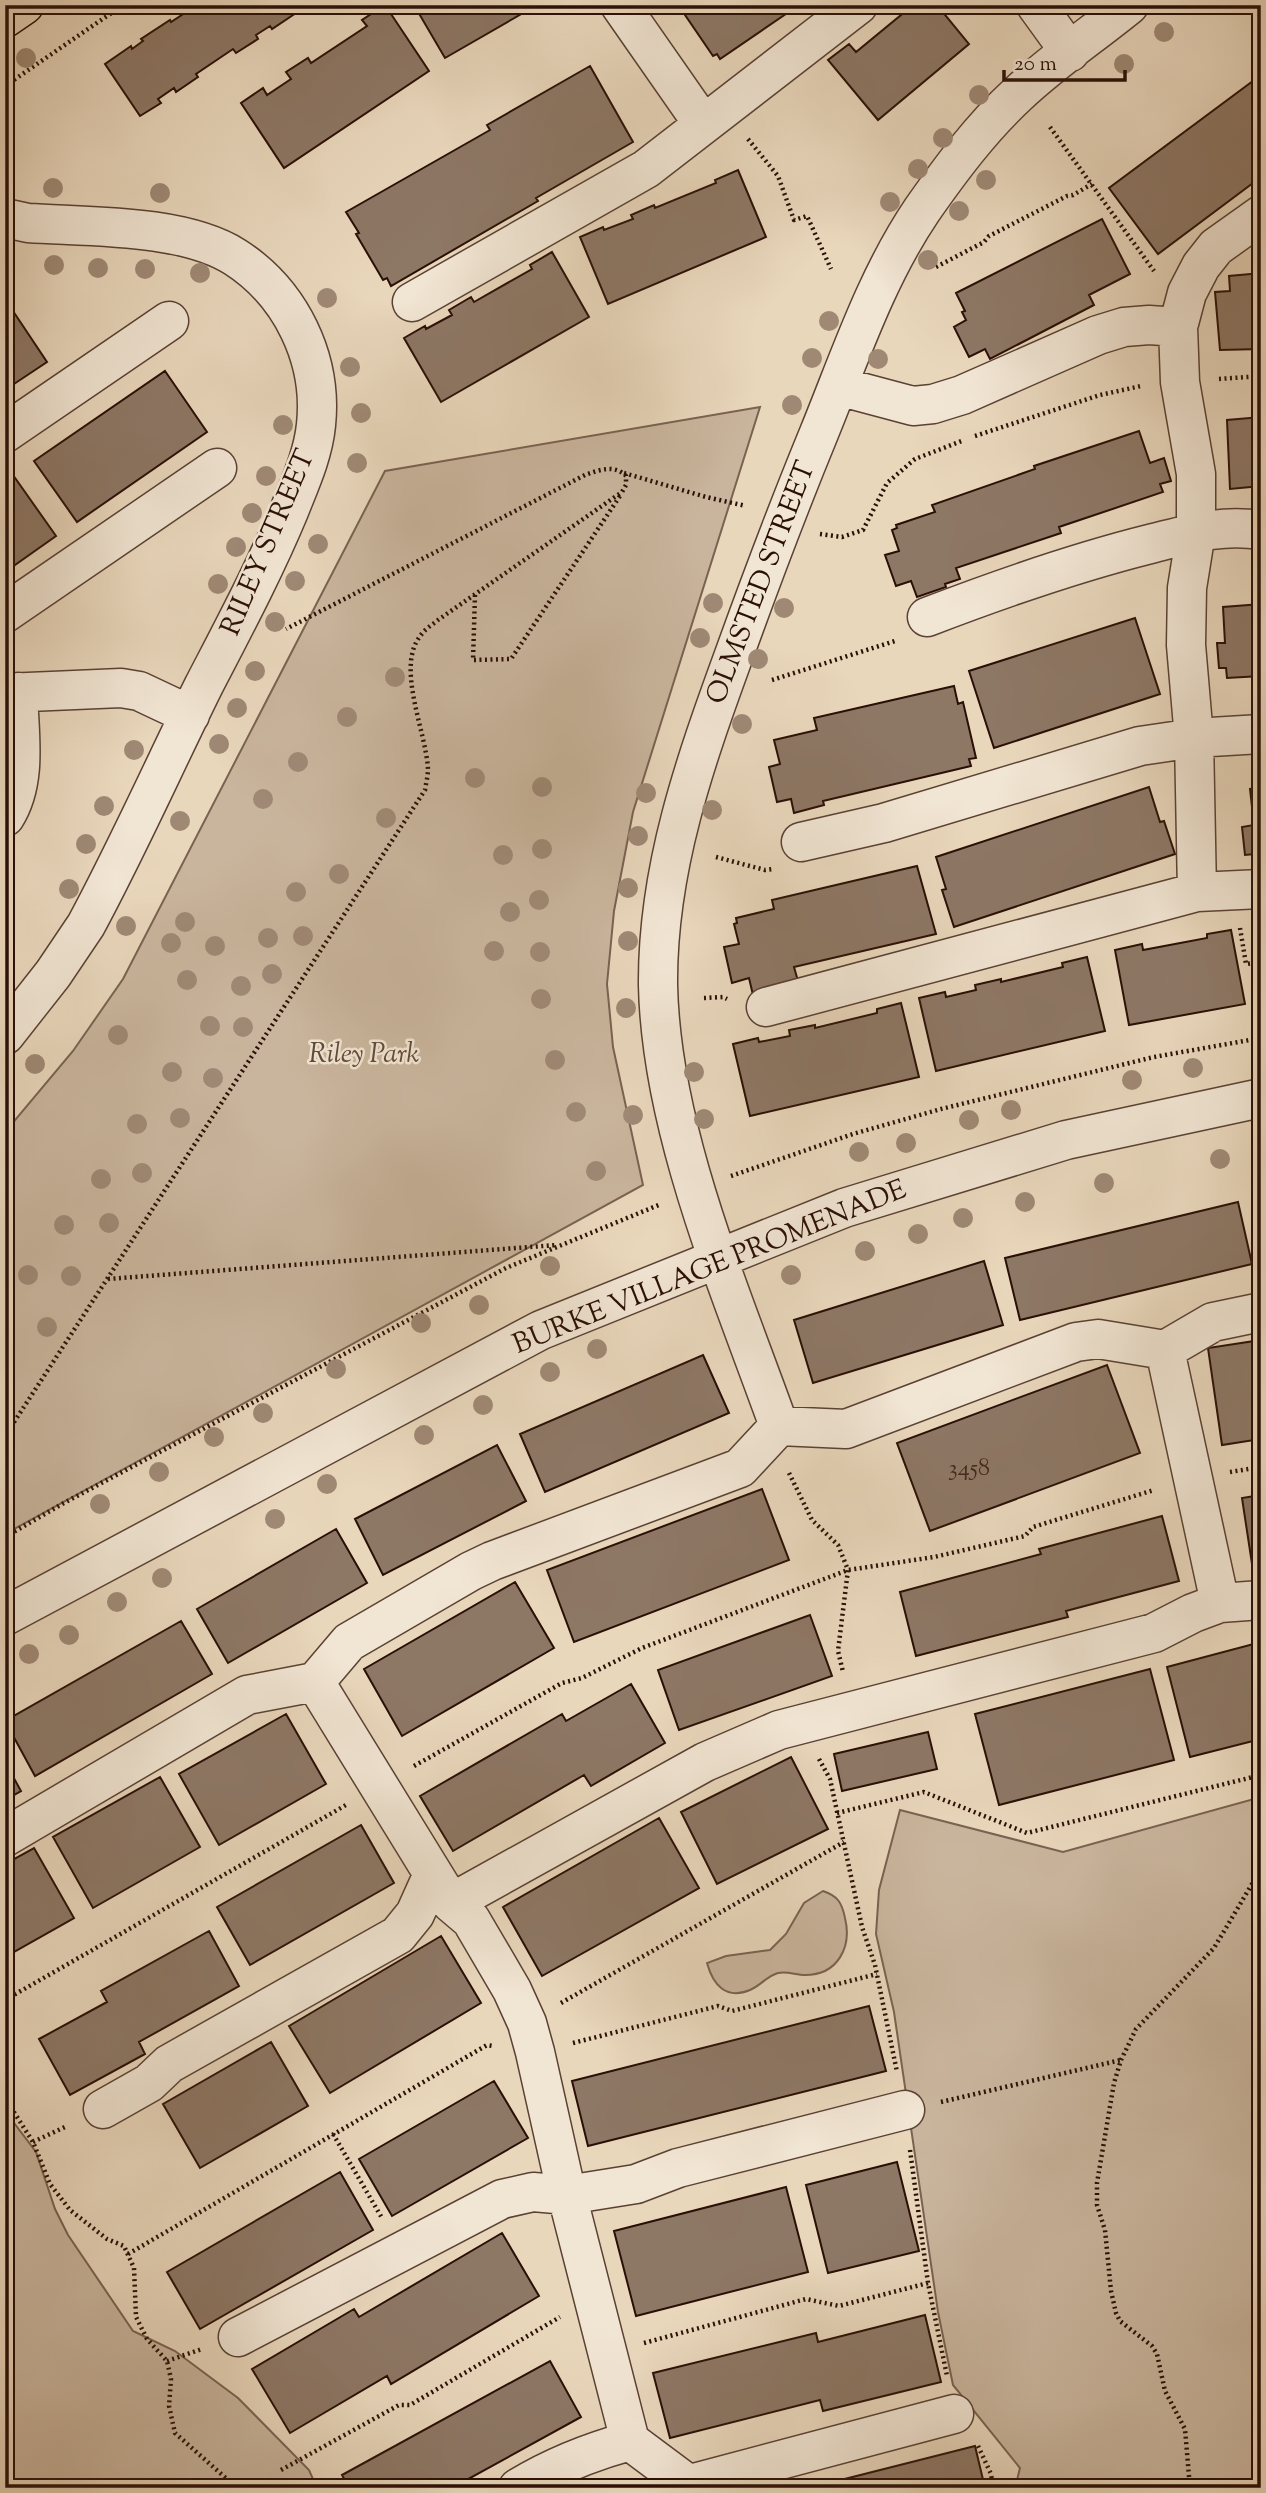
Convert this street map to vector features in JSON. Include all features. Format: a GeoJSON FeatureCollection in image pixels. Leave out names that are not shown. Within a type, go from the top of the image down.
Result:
{"type":"FeatureCollection","features":[{"type":"Feature","properties":{"kind":"main road"},"geometry":{"type":"LineString","coordinates":[[5,18],[24,5]]}},
{"type":"Feature","properties":{"kind":"street"},"geometry":{"type":"LineString","coordinates":[[620,5],[713,116]]}},
{"type":"Feature","properties":{"kind":"street"},"geometry":{"type":"LineString","coordinates":[[412,302],[646,169],[858,5]]}},
{"type":"Feature","properties":{"kind":"street"},"geometry":{"type":"LineString","coordinates":[[1036,5],[1070,52]]}},
{"type":"Feature","properties":{"kind":"street","name":"OLMSTED STREET"},"geometry":{"type":"LineString","coordinates":[[770,1436],[719,1259],[689,1169],[666,1069],[658,983],[661,916],[671,851],[703,739],[783,520],[882,278],[920,213],[966,151],[1017,95],[1129,5]]}},
{"type":"Feature","properties":{"kind":"street"},"geometry":{"type":"LineString","coordinates":[[1198,892],[1194,738],[1186,645],[1187,587],[1196,532],[1196,474],[1181,382],[1178,327],[1187,293],[1201,267],[1216,247],[1261,215]]}},
{"type":"Feature","properties":{"kind":"street","name":"RILEY STREET"},"geometry":{"type":"LineString","coordinates":[[5,218],[28,223],[186,236],[234,257],[269,285],[282,300],[303,338],[314,377],[317,403],[316,426],[307,465],[262,570],[86,925],[53,974],[5,1035]]}},
{"type":"Feature","properties":{"kind":"street"},"geometry":{"type":"LineString","coordinates":[[5,433],[169,321]]}},
{"type":"Feature","properties":{"kind":"street"},"geometry":{"type":"LineString","coordinates":[[838,386],[913,406],[933,404],[962,396],[1098,335],[1124,327],[1178,327]]}},
{"type":"Feature","properties":{"kind":"street"},"geometry":{"type":"LineString","coordinates":[[5,613],[218,468]]}},
{"type":"Feature","properties":{"kind":"street"},"geometry":{"type":"LineString","coordinates":[[927,617],[1017,583],[1120,551],[1218,527],[1261,530]]}},
{"type":"Feature","properties":{"kind":"street"},"geometry":{"type":"LineString","coordinates":[[5,817],[13,804],[20,774],[11,692],[121,688],[139,691],[190,715]]}},
{"type":"Feature","properties":{"kind":"street"},"geometry":{"type":"LineString","coordinates":[[801,842],[884,823],[1140,746],[1194,738],[1261,734]]}},
{"type":"Feature","properties":{"kind":"street"},"geometry":{"type":"LineString","coordinates":[[766,1007],[1198,892],[1261,889]]}},
{"type":"Feature","properties":{"kind":"street","name":"BURKE VILLAGE PROMENADE"},"geometry":{"type":"LineString","coordinates":[[5,1616],[541,1330],[844,1208],[1066,1140],[1261,1098]]}},
{"type":"Feature","properties":{"kind":"street"},"geometry":{"type":"LineString","coordinates":[[5,1838],[247,1695],[315,1682],[349,1642],[471,1571],[740,1468],[770,1436],[846,1429],[1076,1342],[1098,1339],[1165,1350],[1213,1322],[1261,1312]]}},
{"type":"Feature","properties":{"kind":"street"},"geometry":{"type":"LineString","coordinates":[[1165,1350],[1220,1603]]}},
{"type":"Feature","properties":{"kind":"street"},"geometry":{"type":"LineString","coordinates":[[103,2109],[149,2083],[169,2064],[398,1935],[442,1888],[705,1762],[779,1730],[1154,1633],[1220,1603],[1261,1600]]}},
{"type":"Feature","properties":{"kind":"street"},"geometry":{"type":"LineString","coordinates":[[315,1682],[442,1888],[471,1920],[512,1990],[531,2038],[567,2196],[630,2441],[692,2486],[954,2414]]}},
{"type":"Feature","properties":{"kind":"street"},"geometry":{"type":"LineString","coordinates":[[238,2337],[502,2199],[533,2192],[567,2196],[636,2184],[678,2168],[905,2110]]}},
{"type":"Feature","properties":{"kind":"street"},"geometry":{"type":"LineString","coordinates":[[518,2488],[548,2469],[630,2441]]}},
{"type":"Feature","properties":{"kind":"path"},"geometry":{"type":"LineString","coordinates":[[5,86],[124,5]]}},
{"type":"Feature","properties":{"kind":"path"},"geometry":{"type":"LineString","coordinates":[[713,116],[778,176],[794,220],[807,216],[831,269]]}},
{"type":"Feature","properties":{"kind":"path"},"geometry":{"type":"LineString","coordinates":[[1050,127],[1142,256]]}},
{"type":"Feature","properties":{"kind":"path"},"geometry":{"type":"LineString","coordinates":[[936,267],[984,242],[989,236],[1092,184]]}},
{"type":"Feature","properties":{"kind":"path"},"geometry":{"type":"LineString","coordinates":[[1214,380],[1261,376]]}},
{"type":"Feature","properties":{"kind":"path"},"geometry":{"type":"LineString","coordinates":[[814,532],[826,537],[842,537],[863,530],[887,483],[915,459],[954,443],[1100,395],[1147,385]]}},
{"type":"Feature","properties":{"kind":"path"},"geometry":{"type":"LineString","coordinates":[[286,629],[585,475],[608,468],[752,508]]}},
{"type":"Feature","properties":{"kind":"path"},"geometry":{"type":"LineString","coordinates":[[475,595],[473,660],[511,659],[622,492],[626,485],[624,473]]}},
{"type":"Feature","properties":{"kind":"path"},"geometry":{"type":"LineString","coordinates":[[5,1436],[425,790],[428,772],[409,669],[411,652],[420,635],[622,492]]}},
{"type":"Feature","properties":{"kind":"path"},"geometry":{"type":"LineString","coordinates":[[772,680],[921,633],[927,617]]}},
{"type":"Feature","properties":{"kind":"path"},"geometry":{"type":"LineString","coordinates":[[1240,926],[1246,964],[1254,962],[1261,1012]]}},
{"type":"Feature","properties":{"kind":"path"},"geometry":{"type":"LineString","coordinates":[[736,1173],[941,1109],[1154,1057],[1261,1038]]}},
{"type":"Feature","properties":{"kind":"path"},"geometry":{"type":"LineString","coordinates":[[5,1537],[62,1504],[506,1268],[647,1209]]}},
{"type":"Feature","properties":{"kind":"path"},"geometry":{"type":"LineString","coordinates":[[107,1279],[562,1245]]}},
{"type":"Feature","properties":{"kind":"path"},"geometry":{"type":"LineString","coordinates":[[770,1436],[812,1520],[838,1545],[848,1570],[838,1651],[853,1710]]}},
{"type":"Feature","properties":{"kind":"path"},"geometry":{"type":"LineString","coordinates":[[5,2000],[562,1683],[582,1678],[642,1648],[848,1570],[934,1557],[1025,1536],[1033,1527],[1193,1478]]}},
{"type":"Feature","properties":{"kind":"path"},"geometry":{"type":"LineString","coordinates":[[800,1724],[830,1779],[862,1927],[877,1975],[905,2110],[928,2283],[957,2427],[972,2433],[990,2474],[993,2488]]}},
{"type":"Feature","properties":{"kind":"path"},"geometry":{"type":"LineString","coordinates":[[837,1813],[924,1792],[1027,1833],[1261,1775]]}},
{"type":"Feature","properties":{"kind":"path"},"geometry":{"type":"LineString","coordinates":[[531,2038],[844,1842]]}},
{"type":"Feature","properties":{"kind":"path"},"geometry":{"type":"LineString","coordinates":[[1190,2488],[1185,2429],[1165,2390],[1157,2354],[1152,2346],[1120,2321],[1116,2313],[1105,2230],[1097,2205],[1097,2183],[1114,2083],[1121,2060],[1136,2029],[1214,1948],[1261,1870]]}},
{"type":"Feature","properties":{"kind":"path"},"geometry":{"type":"LineString","coordinates":[[128,2254],[487,2045],[718,2006],[732,2011],[877,1975]]}},
{"type":"Feature","properties":{"kind":"path"},"geometry":{"type":"LineString","coordinates":[[905,2110],[1121,2060]]}},
{"type":"Feature","properties":{"kind":"path"},"geometry":{"type":"LineString","coordinates":[[5,2098],[33,2142],[50,2184],[70,2210],[107,2239],[124,2246],[134,2268],[135,2317],[147,2339],[167,2361],[171,2379],[169,2406],[175,2433],[237,2488]]}},
{"type":"Feature","properties":{"kind":"path"},"geometry":{"type":"LineString","coordinates":[[333,2134],[401,2252]]}},
{"type":"Feature","properties":{"kind":"path"},"geometry":{"type":"LineString","coordinates":[[608,2352],[806,2300],[839,2306],[928,2283]]}},
{"type":"Feature","properties":{"kind":"path"},"geometry":{"type":"LineString","coordinates":[[281,2470],[399,2405],[410,2405],[594,2297]]}},
{"type":"Feature","properties":{"kind":"green space","name":"Riley Park"},"geometry":{"type":"Polygon","coordinates":[[[760,407],[633,812],[614,911],[607,984],[613,1047],[643,1185],[5,1534],[5,1132],[73,1051],[123,979],[385,471],[760,407]]]}},
{"type":"Feature","properties":{"kind":"green space"},"geometry":{"type":"Polygon","coordinates":[[[1261,1797],[1261,2488],[1015,2488],[1020,2468],[953,2385],[938,2312],[894,2012],[876,1934],[879,1890],[900,1810],[1063,1852],[1261,1797]]]}},
{"type":"Feature","properties":{"kind":"green space"},"geometry":{"type":"Polygon","coordinates":[[[823,1891],[841,1904],[847,1929],[844,1949],[834,1965],[816,1974],[778,1973],[742,1993],[727,1992],[717,1984],[707,1963],[726,1956],[770,1950],[786,1934],[804,1903],[823,1891]]]}},
{"type":"Feature","properties":{"kind":"green space"},"geometry":{"type":"Polygon","coordinates":[[[5,2111],[36,2152],[55,2209],[68,2235],[133,2331],[175,2351],[238,2398],[309,2470],[317,2488],[5,2488],[5,2111]]]}},
{"type":"Feature","properties":{"kind":"building"},"geometry":{"type":"Polygon","coordinates":[[[197,5],[291,5],[296,13],[272,29],[270,26],[256,35],[258,39],[236,53],[233,49],[196,74],[198,77],[176,92],[174,88],[158,99],[161,103],[140,116],[105,64],[197,5]]]}},
{"type":"Feature","properties":{"kind":"building"},"geometry":{"type":"Polygon","coordinates":[[[385,5],[429,71],[284,168],[241,103],[263,88],[267,95],[291,79],[286,72],[308,58],[311,63],[367,26],[362,20],[385,5]]]}},
{"type":"Feature","properties":{"kind":"building"},"geometry":{"type":"Polygon","coordinates":[[[414,5],[537,5],[445,58],[414,5]]]}},
{"type":"Feature","properties":{"kind":"building"},"geometry":{"type":"Polygon","coordinates":[[[685,5],[799,5],[720,59],[717,54],[713,56],[681,9],[685,5]]]}},
{"type":"Feature","properties":{"kind":"building"},"geometry":{"type":"Polygon","coordinates":[[[903,5],[937,5],[969,44],[878,120],[828,60],[849,44],[856,52],[907,10],[903,5]]]}},
{"type":"Feature","properties":{"kind":"building"},"geometry":{"type":"Polygon","coordinates":[[[590,66],[633,142],[536,198],[538,201],[391,286],[387,278],[383,280],[346,212],[490,130],[487,125],[590,66]]]}},
{"type":"Feature","properties":{"kind":"building"},"geometry":{"type":"Polygon","coordinates":[[[1261,75],[1261,177],[1158,254],[1109,188],[1261,75]]]}},
{"type":"Feature","properties":{"kind":"building"},"geometry":{"type":"Polygon","coordinates":[[[738,170],[766,237],[608,304],[580,237],[633,219],[631,215],[716,183],[715,180],[738,170]]]}},
{"type":"Feature","properties":{"kind":"building"},"geometry":{"type":"Polygon","coordinates":[[[1102,219],[1130,274],[1089,295],[1094,305],[990,359],[985,349],[969,357],[954,327],[966,320],[962,312],[965,311],[956,293],[1102,219]]]}},
{"type":"Feature","properties":{"kind":"building"},"geometry":{"type":"Polygon","coordinates":[[[552,252],[589,317],[441,402],[404,338],[452,315],[449,310],[471,297],[474,302],[532,269],[530,265],[552,252]]]}},
{"type":"Feature","properties":{"kind":"building"},"geometry":{"type":"Polygon","coordinates":[[[1261,273],[1261,349],[1220,350],[1215,292],[1230,291],[1229,276],[1261,273]]]}},
{"type":"Feature","properties":{"kind":"building"},"geometry":{"type":"Polygon","coordinates":[[[5,299],[47,362],[5,390],[5,299]]]}},
{"type":"Feature","properties":{"kind":"building"},"geometry":{"type":"Polygon","coordinates":[[[165,371],[207,432],[77,522],[34,461],[165,371]]]}},
{"type":"Feature","properties":{"kind":"building"},"geometry":{"type":"Polygon","coordinates":[[[1261,417],[1261,486],[1230,489],[1227,420],[1261,417]]]}},
{"type":"Feature","properties":{"kind":"building"},"geometry":{"type":"Polygon","coordinates":[[[1139,431],[1150,463],[1164,458],[1171,481],[1160,484],[1163,492],[1059,527],[1061,533],[956,568],[960,579],[945,584],[946,587],[917,597],[911,581],[896,586],[885,555],[899,551],[892,530],[897,528],[896,525],[935,512],[932,505],[1035,469],[1034,466],[1139,431]]]}},
{"type":"Feature","properties":{"kind":"building"},"geometry":{"type":"Polygon","coordinates":[[[13,475],[56,536],[5,572],[5,481],[13,475]]]}},
{"type":"Feature","properties":{"kind":"building"},"geometry":{"type":"Polygon","coordinates":[[[1261,604],[1261,676],[1227,678],[1226,668],[1219,668],[1217,643],[1225,643],[1223,607],[1261,604]]]}},
{"type":"Feature","properties":{"kind":"building"},"geometry":{"type":"Polygon","coordinates":[[[1135,618],[1160,694],[994,748],[969,671],[1135,618]]]}},
{"type":"Feature","properties":{"kind":"building"},"geometry":{"type":"Polygon","coordinates":[[[954,686],[958,704],[963,702],[976,758],[969,759],[971,766],[823,801],[824,805],[794,813],[791,799],[777,802],[769,767],[780,764],[774,740],[817,730],[814,718],[954,686]]]}},
{"type":"Feature","properties":{"kind":"building"},"geometry":{"type":"Polygon","coordinates":[[[1149,787],[1160,822],[1164,821],[1175,854],[954,927],[942,890],[946,889],[936,857],[1149,787]]]}},
{"type":"Feature","properties":{"kind":"building"},"geometry":{"type":"Polygon","coordinates":[[[1261,788],[1261,860],[1256,860],[1255,854],[1245,855],[1242,827],[1254,825],[1250,789],[1261,788]]]}},
{"type":"Feature","properties":{"kind":"building"},"geometry":{"type":"Polygon","coordinates":[[[917,866],[936,934],[794,967],[798,981],[753,995],[749,978],[732,983],[724,947],[739,944],[734,924],[737,923],[736,918],[774,909],[772,900],[917,866]]]}},
{"type":"Feature","properties":{"kind":"building"},"geometry":{"type":"Polygon","coordinates":[[[1231,930],[1245,1004],[1129,1025],[1115,950],[1142,944],[1143,950],[1207,938],[1207,934],[1231,930]]]}},
{"type":"Feature","properties":{"kind":"building"},"geometry":{"type":"Polygon","coordinates":[[[1087,957],[1105,1031],[936,1071],[919,998],[945,992],[946,997],[976,990],[975,985],[1001,979],[1001,982],[1063,967],[1062,963],[1087,957]]]}},
{"type":"Feature","properties":{"kind":"building"},"geometry":{"type":"Polygon","coordinates":[[[901,1003],[919,1077],[750,1116],[733,1044],[758,1038],[759,1042],[790,1036],[789,1030],[815,1025],[815,1028],[877,1013],[877,1009],[901,1003]]]}},
{"type":"Feature","properties":{"kind":"building"},"geometry":{"type":"Polygon","coordinates":[[[1238,1202],[1252,1264],[1020,1320],[1005,1258],[1238,1202]]]}},
{"type":"Feature","properties":{"kind":"building"},"geometry":{"type":"Polygon","coordinates":[[[984,1261],[1003,1325],[813,1383],[794,1320],[984,1261]]]}},
{"type":"Feature","properties":{"kind":"building"},"geometry":{"type":"Polygon","coordinates":[[[1261,1340],[1261,1439],[1222,1445],[1208,1348],[1261,1340]]]}},
{"type":"Feature","properties":{"kind":"building"},"geometry":{"type":"Polygon","coordinates":[[[703,1355],[729,1413],[545,1492],[520,1434],[703,1355]]]}},
{"type":"Feature","properties":{"kind":"building"},"geometry":{"type":"Polygon","coordinates":[[[1107,1365],[1140,1453],[930,1531],[897,1443],[1107,1365]]]}},
{"type":"Feature","properties":{"kind":"building"},"geometry":{"type":"Polygon","coordinates":[[[497,1445],[526,1501],[383,1575],[355,1519],[497,1445]]]}},
{"type":"Feature","properties":{"kind":"building"},"geometry":{"type":"Polygon","coordinates":[[[762,1489],[789,1560],[574,1642],[547,1570],[762,1489]]]}},
{"type":"Feature","properties":{"kind":"building"},"geometry":{"type":"Polygon","coordinates":[[[1261,1495],[1261,1563],[1252,1564],[1242,1498],[1261,1495]]]}},
{"type":"Feature","properties":{"kind":"building"},"geometry":{"type":"Polygon","coordinates":[[[1162,1516],[1179,1581],[1066,1611],[1068,1617],[916,1656],[900,1592],[1041,1554],[1039,1549],[1162,1516]]]}},
{"type":"Feature","properties":{"kind":"building"},"geometry":{"type":"Polygon","coordinates":[[[336,1529],[367,1583],[228,1663],[197,1609],[336,1529]]]}},
{"type":"Feature","properties":{"kind":"building"},"geometry":{"type":"Polygon","coordinates":[[[515,1582],[554,1648],[402,1736],[364,1669],[515,1582]]]}},
{"type":"Feature","properties":{"kind":"building"},"geometry":{"type":"Polygon","coordinates":[[[810,1615],[832,1676],[679,1730],[658,1670],[810,1615]]]}},
{"type":"Feature","properties":{"kind":"building"},"geometry":{"type":"Polygon","coordinates":[[[181,1621],[212,1674],[35,1776],[5,1721],[181,1621]]]}},
{"type":"Feature","properties":{"kind":"building"},"geometry":{"type":"Polygon","coordinates":[[[1261,1642],[1261,1739],[1190,1757],[1167,1667],[1261,1642]]]}},
{"type":"Feature","properties":{"kind":"building"},"geometry":{"type":"Polygon","coordinates":[[[1150,1669],[1174,1760],[999,1805],[975,1714],[1150,1669]]]}},
{"type":"Feature","properties":{"kind":"building"},"geometry":{"type":"Polygon","coordinates":[[[631,1684],[665,1743],[591,1786],[584,1775],[453,1851],[420,1796],[562,1714],[566,1721],[631,1684]]]}},
{"type":"Feature","properties":{"kind":"building"},"geometry":{"type":"Polygon","coordinates":[[[286,1714],[326,1784],[219,1845],[179,1774],[286,1714]]]}},
{"type":"Feature","properties":{"kind":"building"},"geometry":{"type":"Polygon","coordinates":[[[928,1732],[937,1769],[842,1791],[834,1754],[928,1732]]]}},
{"type":"Feature","properties":{"kind":"building"},"geometry":{"type":"Polygon","coordinates":[[[791,1757],[828,1829],[717,1884],[681,1812],[791,1757]]]}},
{"type":"Feature","properties":{"kind":"building"},"geometry":{"type":"Polygon","coordinates":[[[5,1762],[21,1791],[5,1800],[5,1762]]]}},
{"type":"Feature","properties":{"kind":"building"},"geometry":{"type":"Polygon","coordinates":[[[160,1777],[200,1847],[93,1908],[53,1837],[160,1777]]]}},
{"type":"Feature","properties":{"kind":"building"},"geometry":{"type":"Polygon","coordinates":[[[659,1818],[699,1888],[542,1976],[503,1907],[659,1818]]]}},
{"type":"Feature","properties":{"kind":"building"},"geometry":{"type":"Polygon","coordinates":[[[361,1825],[394,1883],[250,1965],[217,1907],[361,1825]]]}},
{"type":"Feature","properties":{"kind":"building"},"geometry":{"type":"Polygon","coordinates":[[[34,1848],[74,1918],[5,1957],[5,1864],[34,1848]]]}},
{"type":"Feature","properties":{"kind":"building"},"geometry":{"type":"Polygon","coordinates":[[[209,1931],[239,1986],[139,2042],[145,2054],[70,2095],[39,2039],[107,2002],[101,1991],[209,1931]]]}},
{"type":"Feature","properties":{"kind":"building"},"geometry":{"type":"Polygon","coordinates":[[[441,1936],[481,2003],[330,2093],[289,2026],[441,1936]]]}},
{"type":"Feature","properties":{"kind":"building"},"geometry":{"type":"Polygon","coordinates":[[[869,2006],[886,2071],[588,2146],[572,2081],[869,2006]]]}},
{"type":"Feature","properties":{"kind":"building"},"geometry":{"type":"Polygon","coordinates":[[[271,2042],[308,2106],[200,2168],[163,2104],[271,2042]]]}},
{"type":"Feature","properties":{"kind":"building"},"geometry":{"type":"Polygon","coordinates":[[[494,2081],[528,2138],[392,2216],[359,2159],[494,2081]]]}},
{"type":"Feature","properties":{"kind":"building"},"geometry":{"type":"Polygon","coordinates":[[[897,2162],[919,2251],[828,2273],[806,2185],[897,2162]]]}},
{"type":"Feature","properties":{"kind":"building"},"geometry":{"type":"Polygon","coordinates":[[[340,2172],[373,2230],[200,2329],[167,2272],[340,2172]]]}},
{"type":"Feature","properties":{"kind":"building"},"geometry":{"type":"Polygon","coordinates":[[[786,2187],[808,2272],[636,2316],[614,2231],[786,2187]]]}},
{"type":"Feature","properties":{"kind":"building"},"geometry":{"type":"Polygon","coordinates":[[[502,2233],[539,2296],[391,2384],[387,2376],[290,2433],[252,2369],[354,2309],[359,2317],[502,2233]]]}},
{"type":"Feature","properties":{"kind":"building"},"geometry":{"type":"Polygon","coordinates":[[[925,2315],[941,2382],[823,2411],[820,2400],[670,2438],[653,2373],[816,2333],[818,2342],[925,2315]]]}},
{"type":"Feature","properties":{"kind":"building"},"geometry":{"type":"Polygon","coordinates":[[[550,2361],[581,2417],[452,2488],[349,2488],[342,2475],[550,2361]]]}},
{"type":"Feature","properties":{"kind":"building"},"geometry":{"type":"Polygon","coordinates":[[[975,2446],[985,2488],[809,2488],[975,2446]]]}},
{"type":"Feature","properties":{"kind":"waterway"},"geometry":{"type":"LineString","coordinates":[[5,2480],[10,2488]]}}]}
